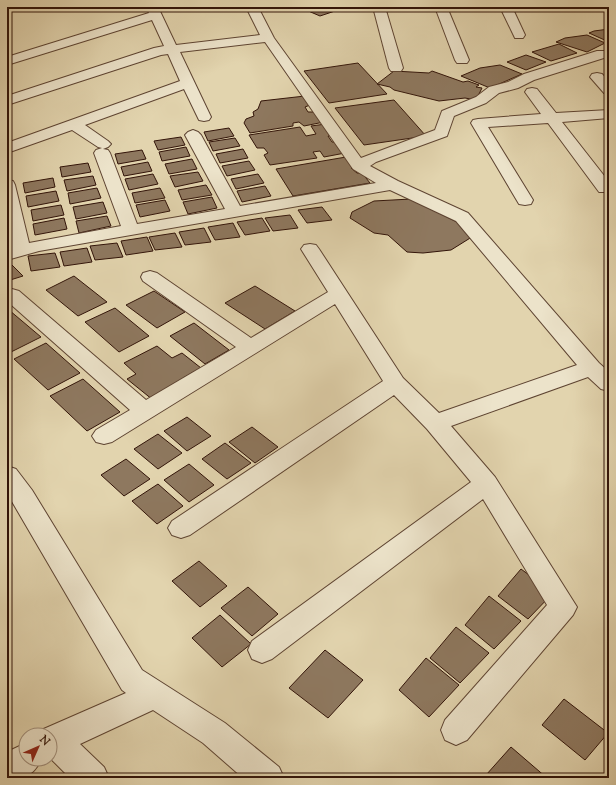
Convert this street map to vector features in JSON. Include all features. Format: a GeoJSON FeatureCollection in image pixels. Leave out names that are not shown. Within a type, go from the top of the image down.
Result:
{"type":"FeatureCollection","features":[{"type":"Feature","properties":{"kind":"street"},"geometry":{"type":"LineString","coordinates":[[252,7],[268,38],[359,166],[392,185],[462,217],[591,368],[609,384]]}},
{"type":"Feature","properties":{"kind":"street"},"geometry":{"type":"LineString","coordinates":[[379,7],[396,68]]}},
{"type":"Feature","properties":{"kind":"street"},"geometry":{"type":"LineString","coordinates":[[441,7],[462,60]]}},
{"type":"Feature","properties":{"kind":"street"},"geometry":{"type":"LineString","coordinates":[[506,7],[519,34]]}},
{"type":"Feature","properties":{"kind":"street"},"geometry":{"type":"LineString","coordinates":[[7,61],[154,11],[204,117]]}},
{"type":"Feature","properties":{"kind":"street"},"geometry":{"type":"LineString","coordinates":[[7,101],[159,51],[268,38]]}},
{"type":"Feature","properties":{"kind":"street"},"geometry":{"type":"LineString","coordinates":[[359,166],[370,159],[442,133],[448,114],[481,100],[494,90],[514,85],[529,77],[602,54]]}},
{"type":"Feature","properties":{"kind":"street"},"geometry":{"type":"LineString","coordinates":[[597,77],[609,90]]}},
{"type":"Feature","properties":{"kind":"street"},"geometry":{"type":"LineString","coordinates":[[7,148],[188,83]]}},
{"type":"Feature","properties":{"kind":"street"},"geometry":{"type":"LineString","coordinates":[[532,92],[605,188]]}},
{"type":"Feature","properties":{"kind":"street"},"geometry":{"type":"LineString","coordinates":[[526,200],[478,123],[609,114]]}},
{"type":"Feature","properties":{"kind":"street"},"geometry":{"type":"LineString","coordinates":[[73,124],[102,149],[131,230]]}},
{"type":"Feature","properties":{"kind":"street"},"geometry":{"type":"LineString","coordinates":[[193,135],[234,212]]}},
{"type":"Feature","properties":{"kind":"street"},"geometry":{"type":"LineString","coordinates":[[7,185],[14,252],[131,230],[392,185]]}},
{"type":"Feature","properties":{"kind":"street"},"geometry":{"type":"LineString","coordinates":[[310,249],[395,383],[435,423],[486,484],[563,607],[456,730]]}},
{"type":"Feature","properties":{"kind":"street"},"geometry":{"type":"LineString","coordinates":[[150,277],[250,347]]}},
{"type":"Feature","properties":{"kind":"street"},"geometry":{"type":"LineString","coordinates":[[104,436],[338,294]]}},
{"type":"Feature","properties":{"kind":"street"},"geometry":{"type":"LineString","coordinates":[[12,295],[145,411]]}},
{"type":"Feature","properties":{"kind":"street"},"geometry":{"type":"LineString","coordinates":[[435,423],[591,368]]}},
{"type":"Feature","properties":{"kind":"street"},"geometry":{"type":"LineString","coordinates":[[181,528],[395,383]]}},
{"type":"Feature","properties":{"kind":"street"},"geometry":{"type":"LineString","coordinates":[[7,475],[23,497],[132,680],[214,733],[268,778]]}},
{"type":"Feature","properties":{"kind":"street"},"geometry":{"type":"LineString","coordinates":[[262,650],[486,484]]}},
{"type":"Feature","properties":{"kind":"street"},"geometry":{"type":"LineString","coordinates":[[58,738],[154,695]]}},
{"type":"Feature","properties":{"kind":"street"},"geometry":{"type":"LineString","coordinates":[[58,746],[94,778]]}},
{"type":"Feature","properties":{"kind":"street"},"geometry":{"type":"LineString","coordinates":[[7,770],[18,763]]}},
{"type":"Feature","properties":{"kind":"building"},"geometry":{"type":"Polygon","coordinates":[[[299,7],[337,7],[341,9],[320,16],[299,7]]]}},
{"type":"Feature","properties":{"kind":"building"},"geometry":{"type":"Polygon","coordinates":[[[609,29],[609,42],[589,33],[594,31],[609,29]]]}},
{"type":"Feature","properties":{"kind":"building"},"geometry":{"type":"Polygon","coordinates":[[[587,35],[605,43],[587,52],[556,42],[565,38],[587,35]]]}},
{"type":"Feature","properties":{"kind":"building"},"geometry":{"type":"Polygon","coordinates":[[[559,44],[577,53],[551,61],[532,52],[559,44]]]}},
{"type":"Feature","properties":{"kind":"building"},"geometry":{"type":"Polygon","coordinates":[[[526,55],[546,62],[526,70],[507,62],[526,55]]]}},
{"type":"Feature","properties":{"kind":"building"},"geometry":{"type":"Polygon","coordinates":[[[358,63],[387,94],[329,103],[304,71],[358,63]]]}},
{"type":"Feature","properties":{"kind":"building"},"geometry":{"type":"Polygon","coordinates":[[[500,65],[522,74],[490,88],[461,76],[480,68],[500,65]]]}},
{"type":"Feature","properties":{"kind":"building"},"geometry":{"type":"Polygon","coordinates":[[[394,71],[429,73],[432,71],[463,82],[468,81],[479,85],[476,87],[482,88],[476,100],[465,98],[439,101],[394,90],[390,87],[377,84],[394,71]]]}},
{"type":"Feature","properties":{"kind":"building"},"geometry":{"type":"Polygon","coordinates":[[[305,96],[310,105],[305,107],[308,112],[315,112],[324,122],[304,126],[299,122],[293,123],[293,126],[250,133],[244,123],[246,119],[254,116],[253,112],[258,109],[261,101],[305,96]]]}},
{"type":"Feature","properties":{"kind":"building"},"geometry":{"type":"Polygon","coordinates":[[[394,100],[426,136],[364,145],[335,108],[394,100]]]}},
{"type":"Feature","properties":{"kind":"building"},"geometry":{"type":"Polygon","coordinates":[[[326,124],[335,135],[328,136],[332,142],[336,142],[345,153],[324,157],[320,151],[313,152],[317,158],[270,165],[264,155],[268,153],[264,148],[257,148],[249,135],[300,127],[306,136],[316,134],[311,126],[326,124]]]}},
{"type":"Feature","properties":{"kind":"building"},"geometry":{"type":"Polygon","coordinates":[[[229,128],[234,136],[208,141],[204,132],[229,128]]]}},
{"type":"Feature","properties":{"kind":"building"},"geometry":{"type":"Polygon","coordinates":[[[181,137],[185,145],[158,150],[154,141],[181,137]]]}},
{"type":"Feature","properties":{"kind":"building"},"geometry":{"type":"Polygon","coordinates":[[[235,138],[240,146],[213,151],[209,142],[235,138]]]}},
{"type":"Feature","properties":{"kind":"building"},"geometry":{"type":"Polygon","coordinates":[[[186,147],[190,156],[162,161],[159,152],[186,147]]]}},
{"type":"Feature","properties":{"kind":"building"},"geometry":{"type":"Polygon","coordinates":[[[243,149],[248,158],[220,163],[216,154],[243,149]]]}},
{"type":"Feature","properties":{"kind":"building"},"geometry":{"type":"Polygon","coordinates":[[[142,150],[146,159],[118,164],[115,154],[142,150]]]}},
{"type":"Feature","properties":{"kind":"building"},"geometry":{"type":"Polygon","coordinates":[[[346,157],[353,166],[351,168],[357,173],[362,173],[370,183],[293,196],[276,169],[346,157]]]}},
{"type":"Feature","properties":{"kind":"building"},"geometry":{"type":"Polygon","coordinates":[[[192,159],[197,169],[169,174],[165,164],[192,159]]]}},
{"type":"Feature","properties":{"kind":"building"},"geometry":{"type":"Polygon","coordinates":[[[249,161],[255,170],[227,176],[222,166],[249,161]]]}},
{"type":"Feature","properties":{"kind":"building"},"geometry":{"type":"Polygon","coordinates":[[[148,162],[152,171],[124,176],[121,167],[148,162]]]}},
{"type":"Feature","properties":{"kind":"building"},"geometry":{"type":"Polygon","coordinates":[[[88,163],[91,172],[62,177],[60,167],[88,163]]]}},
{"type":"Feature","properties":{"kind":"building"},"geometry":{"type":"Polygon","coordinates":[[[198,172],[203,181],[175,187],[170,176],[198,172]]]}},
{"type":"Feature","properties":{"kind":"building"},"geometry":{"type":"Polygon","coordinates":[[[153,174],[158,184],[129,190],[125,179],[153,174]]]}},
{"type":"Feature","properties":{"kind":"building"},"geometry":{"type":"Polygon","coordinates":[[[258,174],[264,183],[236,189],[231,179],[258,174]]]}},
{"type":"Feature","properties":{"kind":"building"},"geometry":{"type":"Polygon","coordinates":[[[93,176],[96,185],[67,191],[64,180],[93,176]]]}},
{"type":"Feature","properties":{"kind":"building"},"geometry":{"type":"Polygon","coordinates":[[[53,178],[55,187],[25,193],[23,183],[53,178]]]}},
{"type":"Feature","properties":{"kind":"building"},"geometry":{"type":"Polygon","coordinates":[[[206,185],[212,195],[182,200],[178,190],[206,185]]]}},
{"type":"Feature","properties":{"kind":"building"},"geometry":{"type":"Polygon","coordinates":[[[265,186],[271,196],[242,202],[237,191],[265,186]]]}},
{"type":"Feature","properties":{"kind":"building"},"geometry":{"type":"Polygon","coordinates":[[[97,188],[101,198],[70,204],[68,193],[97,188]]]}},
{"type":"Feature","properties":{"kind":"building"},"geometry":{"type":"Polygon","coordinates":[[[160,188],[165,198],[135,203],[132,193],[160,188]]]}},
{"type":"Feature","properties":{"kind":"building"},"geometry":{"type":"Polygon","coordinates":[[[56,191],[59,201],[28,207],[26,196],[56,191]]]}},
{"type":"Feature","properties":{"kind":"building"},"geometry":{"type":"Polygon","coordinates":[[[212,197],[217,208],[188,214],[183,202],[212,197]]]}},
{"type":"Feature","properties":{"kind":"building"},"geometry":{"type":"Polygon","coordinates":[[[411,199],[473,230],[475,235],[451,250],[423,253],[407,252],[388,235],[374,233],[350,218],[352,212],[374,201],[411,199]]]}},
{"type":"Feature","properties":{"kind":"building"},"geometry":{"type":"Polygon","coordinates":[[[165,200],[170,211],[140,217],[136,205],[165,200]]]}},
{"type":"Feature","properties":{"kind":"building"},"geometry":{"type":"Polygon","coordinates":[[[103,202],[107,213],[76,219],[73,207],[103,202]]]}},
{"type":"Feature","properties":{"kind":"building"},"geometry":{"type":"Polygon","coordinates":[[[61,205],[64,215],[33,221],[31,210],[61,205]]]}},
{"type":"Feature","properties":{"kind":"building"},"geometry":{"type":"Polygon","coordinates":[[[322,207],[332,220],[307,223],[298,210],[322,207]]]}},
{"type":"Feature","properties":{"kind":"building"},"geometry":{"type":"Polygon","coordinates":[[[290,215],[298,228],[273,231],[265,218],[290,215]]]}},
{"type":"Feature","properties":{"kind":"building"},"geometry":{"type":"Polygon","coordinates":[[[107,216],[111,226],[79,233],[76,221],[107,216]]]}},
{"type":"Feature","properties":{"kind":"building"},"geometry":{"type":"Polygon","coordinates":[[[64,218],[67,229],[35,235],[33,224],[64,218]]]}},
{"type":"Feature","properties":{"kind":"building"},"geometry":{"type":"Polygon","coordinates":[[[262,218],[270,231],[245,235],[237,222],[262,218]]]}},
{"type":"Feature","properties":{"kind":"building"},"geometry":{"type":"Polygon","coordinates":[[[233,223],[240,237],[215,240],[208,227],[233,223]]]}},
{"type":"Feature","properties":{"kind":"building"},"geometry":{"type":"Polygon","coordinates":[[[204,228],[211,242],[185,245],[179,232],[204,228]]]}},
{"type":"Feature","properties":{"kind":"building"},"geometry":{"type":"Polygon","coordinates":[[[175,233],[182,247],[155,250],[149,237],[175,233]]]}},
{"type":"Feature","properties":{"kind":"building"},"geometry":{"type":"Polygon","coordinates":[[[147,237],[153,251],[126,255],[121,241],[147,237]]]}},
{"type":"Feature","properties":{"kind":"building"},"geometry":{"type":"Polygon","coordinates":[[[117,243],[123,257],[95,260],[90,246],[117,243]]]}},
{"type":"Feature","properties":{"kind":"building"},"geometry":{"type":"Polygon","coordinates":[[[87,248],[92,262],[64,266],[60,252],[87,248]]]}},
{"type":"Feature","properties":{"kind":"building"},"geometry":{"type":"Polygon","coordinates":[[[55,253],[60,267],[31,271],[28,256],[55,253]]]}},
{"type":"Feature","properties":{"kind":"building"},"geometry":{"type":"Polygon","coordinates":[[[8,261],[23,276],[7,281],[8,261]]]}},
{"type":"Feature","properties":{"kind":"building"},"geometry":{"type":"Polygon","coordinates":[[[74,276],[107,302],[78,316],[46,290],[74,276]]]}},
{"type":"Feature","properties":{"kind":"building"},"geometry":{"type":"Polygon","coordinates":[[[255,286],[295,311],[265,329],[225,303],[255,286]]]}},
{"type":"Feature","properties":{"kind":"building"},"geometry":{"type":"Polygon","coordinates":[[[154,291],[185,312],[157,328],[126,305],[154,291]]]}},
{"type":"Feature","properties":{"kind":"building"},"geometry":{"type":"Polygon","coordinates":[[[115,308],[149,336],[119,352],[85,322],[115,308]]]}},
{"type":"Feature","properties":{"kind":"building"},"geometry":{"type":"Polygon","coordinates":[[[9,310],[41,337],[9,353],[7,351],[7,311],[9,310]]]}},
{"type":"Feature","properties":{"kind":"building"},"geometry":{"type":"Polygon","coordinates":[[[194,323],[229,350],[205,364],[170,336],[194,323]]]}},
{"type":"Feature","properties":{"kind":"building"},"geometry":{"type":"Polygon","coordinates":[[[46,343],[80,373],[48,390],[14,359],[46,343]]]}},
{"type":"Feature","properties":{"kind":"building"},"geometry":{"type":"Polygon","coordinates":[[[157,346],[172,358],[182,353],[201,368],[183,378],[186,381],[153,400],[127,379],[136,374],[124,363],[157,346]]]}},
{"type":"Feature","properties":{"kind":"building"},"geometry":{"type":"Polygon","coordinates":[[[83,379],[120,412],[87,431],[50,396],[83,379]]]}},
{"type":"Feature","properties":{"kind":"building"},"geometry":{"type":"Polygon","coordinates":[[[187,417],[211,436],[187,451],[164,431],[187,417]]]}},
{"type":"Feature","properties":{"kind":"building"},"geometry":{"type":"Polygon","coordinates":[[[252,427],[278,447],[255,463],[229,442],[252,427]]]}},
{"type":"Feature","properties":{"kind":"building"},"geometry":{"type":"Polygon","coordinates":[[[158,434],[182,453],[158,469],[134,449],[158,434]]]}},
{"type":"Feature","properties":{"kind":"building"},"geometry":{"type":"Polygon","coordinates":[[[225,443],[251,463],[227,479],[202,459],[225,443]]]}},
{"type":"Feature","properties":{"kind":"building"},"geometry":{"type":"Polygon","coordinates":[[[126,459],[150,479],[124,496],[101,475],[126,459]]]}},
{"type":"Feature","properties":{"kind":"building"},"geometry":{"type":"Polygon","coordinates":[[[189,464],[214,485],[189,502],[164,480],[189,464]]]}},
{"type":"Feature","properties":{"kind":"building"},"geometry":{"type":"Polygon","coordinates":[[[158,484],[183,506],[157,524],[132,501],[158,484]]]}},
{"type":"Feature","properties":{"kind":"building"},"geometry":{"type":"Polygon","coordinates":[[[199,561],[227,586],[200,607],[172,581],[199,561]]]}},
{"type":"Feature","properties":{"kind":"building"},"geometry":{"type":"Polygon","coordinates":[[[521,569],[553,593],[528,619],[498,596],[521,569]]]}},
{"type":"Feature","properties":{"kind":"building"},"geometry":{"type":"Polygon","coordinates":[[[248,587],[278,614],[252,636],[221,608],[248,587]]]}},
{"type":"Feature","properties":{"kind":"building"},"geometry":{"type":"Polygon","coordinates":[[[489,596],[521,621],[494,649],[465,625],[489,596]]]}},
{"type":"Feature","properties":{"kind":"building"},"geometry":{"type":"Polygon","coordinates":[[[220,615],[251,644],[222,667],[192,638],[220,615]]]}},
{"type":"Feature","properties":{"kind":"building"},"geometry":{"type":"Polygon","coordinates":[[[456,627],[489,653],[460,683],[430,658],[456,627]]]}},
{"type":"Feature","properties":{"kind":"building"},"geometry":{"type":"Polygon","coordinates":[[[325,650],[363,680],[328,718],[289,688],[325,650]]]}},
{"type":"Feature","properties":{"kind":"building"},"geometry":{"type":"Polygon","coordinates":[[[426,658],[459,685],[429,717],[399,690],[426,658]]]}},
{"type":"Feature","properties":{"kind":"building"},"geometry":{"type":"Polygon","coordinates":[[[564,699],[608,733],[585,760],[542,725],[564,699]]]}},
{"type":"Feature","properties":{"kind":"building"},"geometry":{"type":"Polygon","coordinates":[[[511,747],[547,778],[489,778],[486,775],[511,747]]]}}]}
